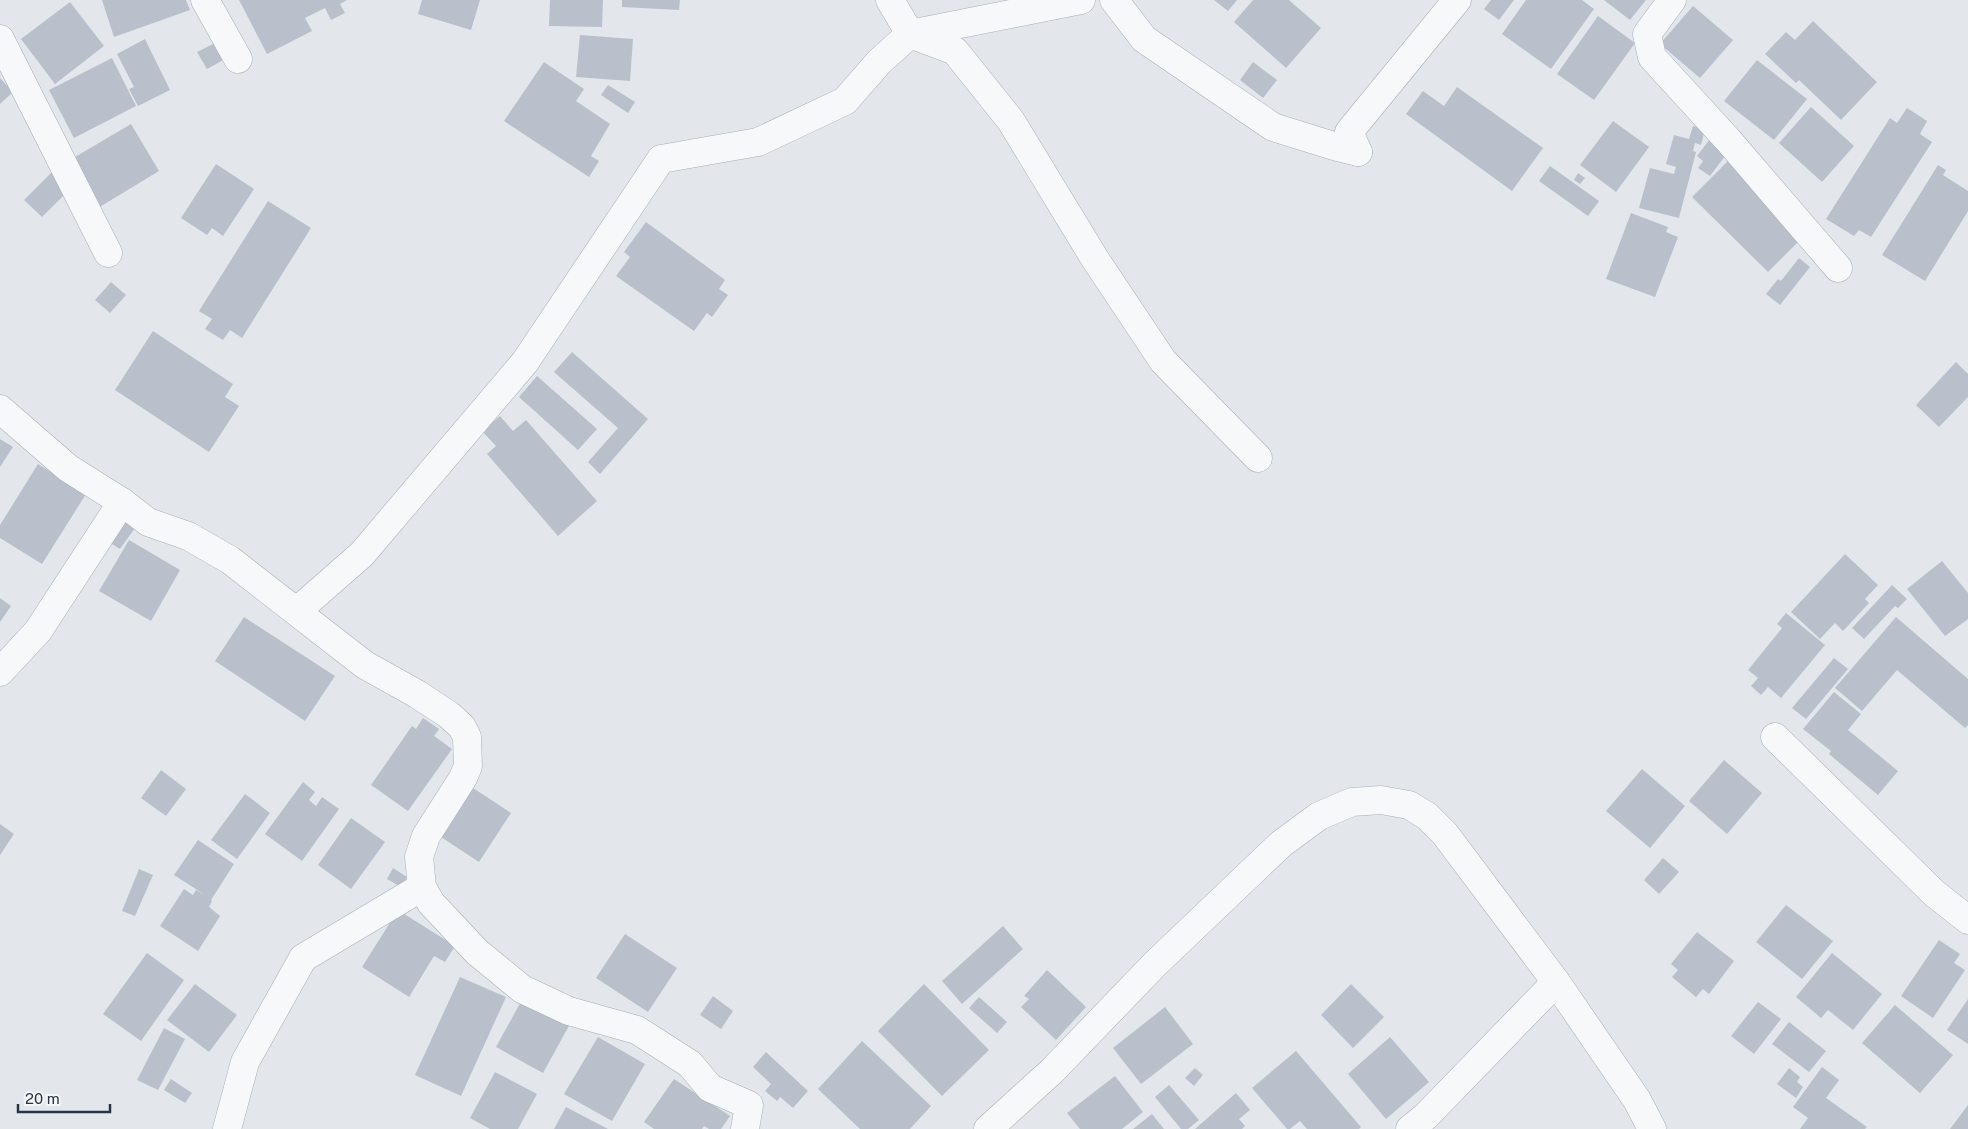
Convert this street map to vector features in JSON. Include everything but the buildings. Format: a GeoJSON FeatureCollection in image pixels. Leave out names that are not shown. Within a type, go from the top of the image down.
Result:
{"type":"FeatureCollection","features":[{"type":"Feature","properties":{"kind":"street"},"geometry":{"type":"LineString","coordinates":[[205,0],[238,59]]}},
{"type":"Feature","properties":{"kind":"street"},"geometry":{"type":"LineString","coordinates":[[890,0],[910,34],[954,51],[1011,121],[1095,259],[1163,361],[1258,458]]}},
{"type":"Feature","properties":{"kind":"street"},"geometry":{"type":"LineString","coordinates":[[297,611],[362,554],[525,362],[661,160],[758,142],[845,101],[879,62],[910,34],[1080,0]]}},
{"type":"Feature","properties":{"kind":"street"},"geometry":{"type":"LineString","coordinates":[[1114,0],[1144,39],[1273,126],[1336,147],[1358,152],[1349,132],[1458,0]]}},
{"type":"Feature","properties":{"kind":"street"},"geometry":{"type":"LineString","coordinates":[[1672,0],[1647,34],[1652,57],[1728,140],[1838,268]]}},
{"type":"Feature","properties":{"kind":"street"},"geometry":{"type":"LineString","coordinates":[[0,39],[108,253]]}},
{"type":"Feature","properties":{"kind":"street"},"geometry":{"type":"LineString","coordinates":[[0,409],[68,468],[122,502],[148,522],[188,536],[230,560],[365,665],[417,694],[449,715],[462,727],[467,737],[468,766],[463,778],[426,836],[419,857],[422,887],[431,903],[477,952],[522,989],[569,1011],[637,1030],[690,1064],[710,1088],[748,1105],[745,1129]]}},
{"type":"Feature","properties":{"kind":"street"},"geometry":{"type":"LineString","coordinates":[[0,672],[38,631],[122,502]]}},
{"type":"Feature","properties":{"kind":"street"},"geometry":{"type":"LineString","coordinates":[[1775,737],[1934,893],[1968,920]]}},
{"type":"Feature","properties":{"kind":"street"},"geometry":{"type":"LineString","coordinates":[[988,1129],[1052,1071],[1155,964],[1280,844],[1319,816],[1352,802],[1381,800],[1409,805],[1427,816],[1445,834],[1556,982],[1637,1100],[1652,1129]]}},
{"type":"Feature","properties":{"kind":"street"},"geometry":{"type":"LineString","coordinates":[[226,1129],[245,1062],[303,958],[422,887]]}},
{"type":"Feature","properties":{"kind":"street"},"geometry":{"type":"LineString","coordinates":[[1410,1129],[1426,1116],[1556,982]]}}]}
